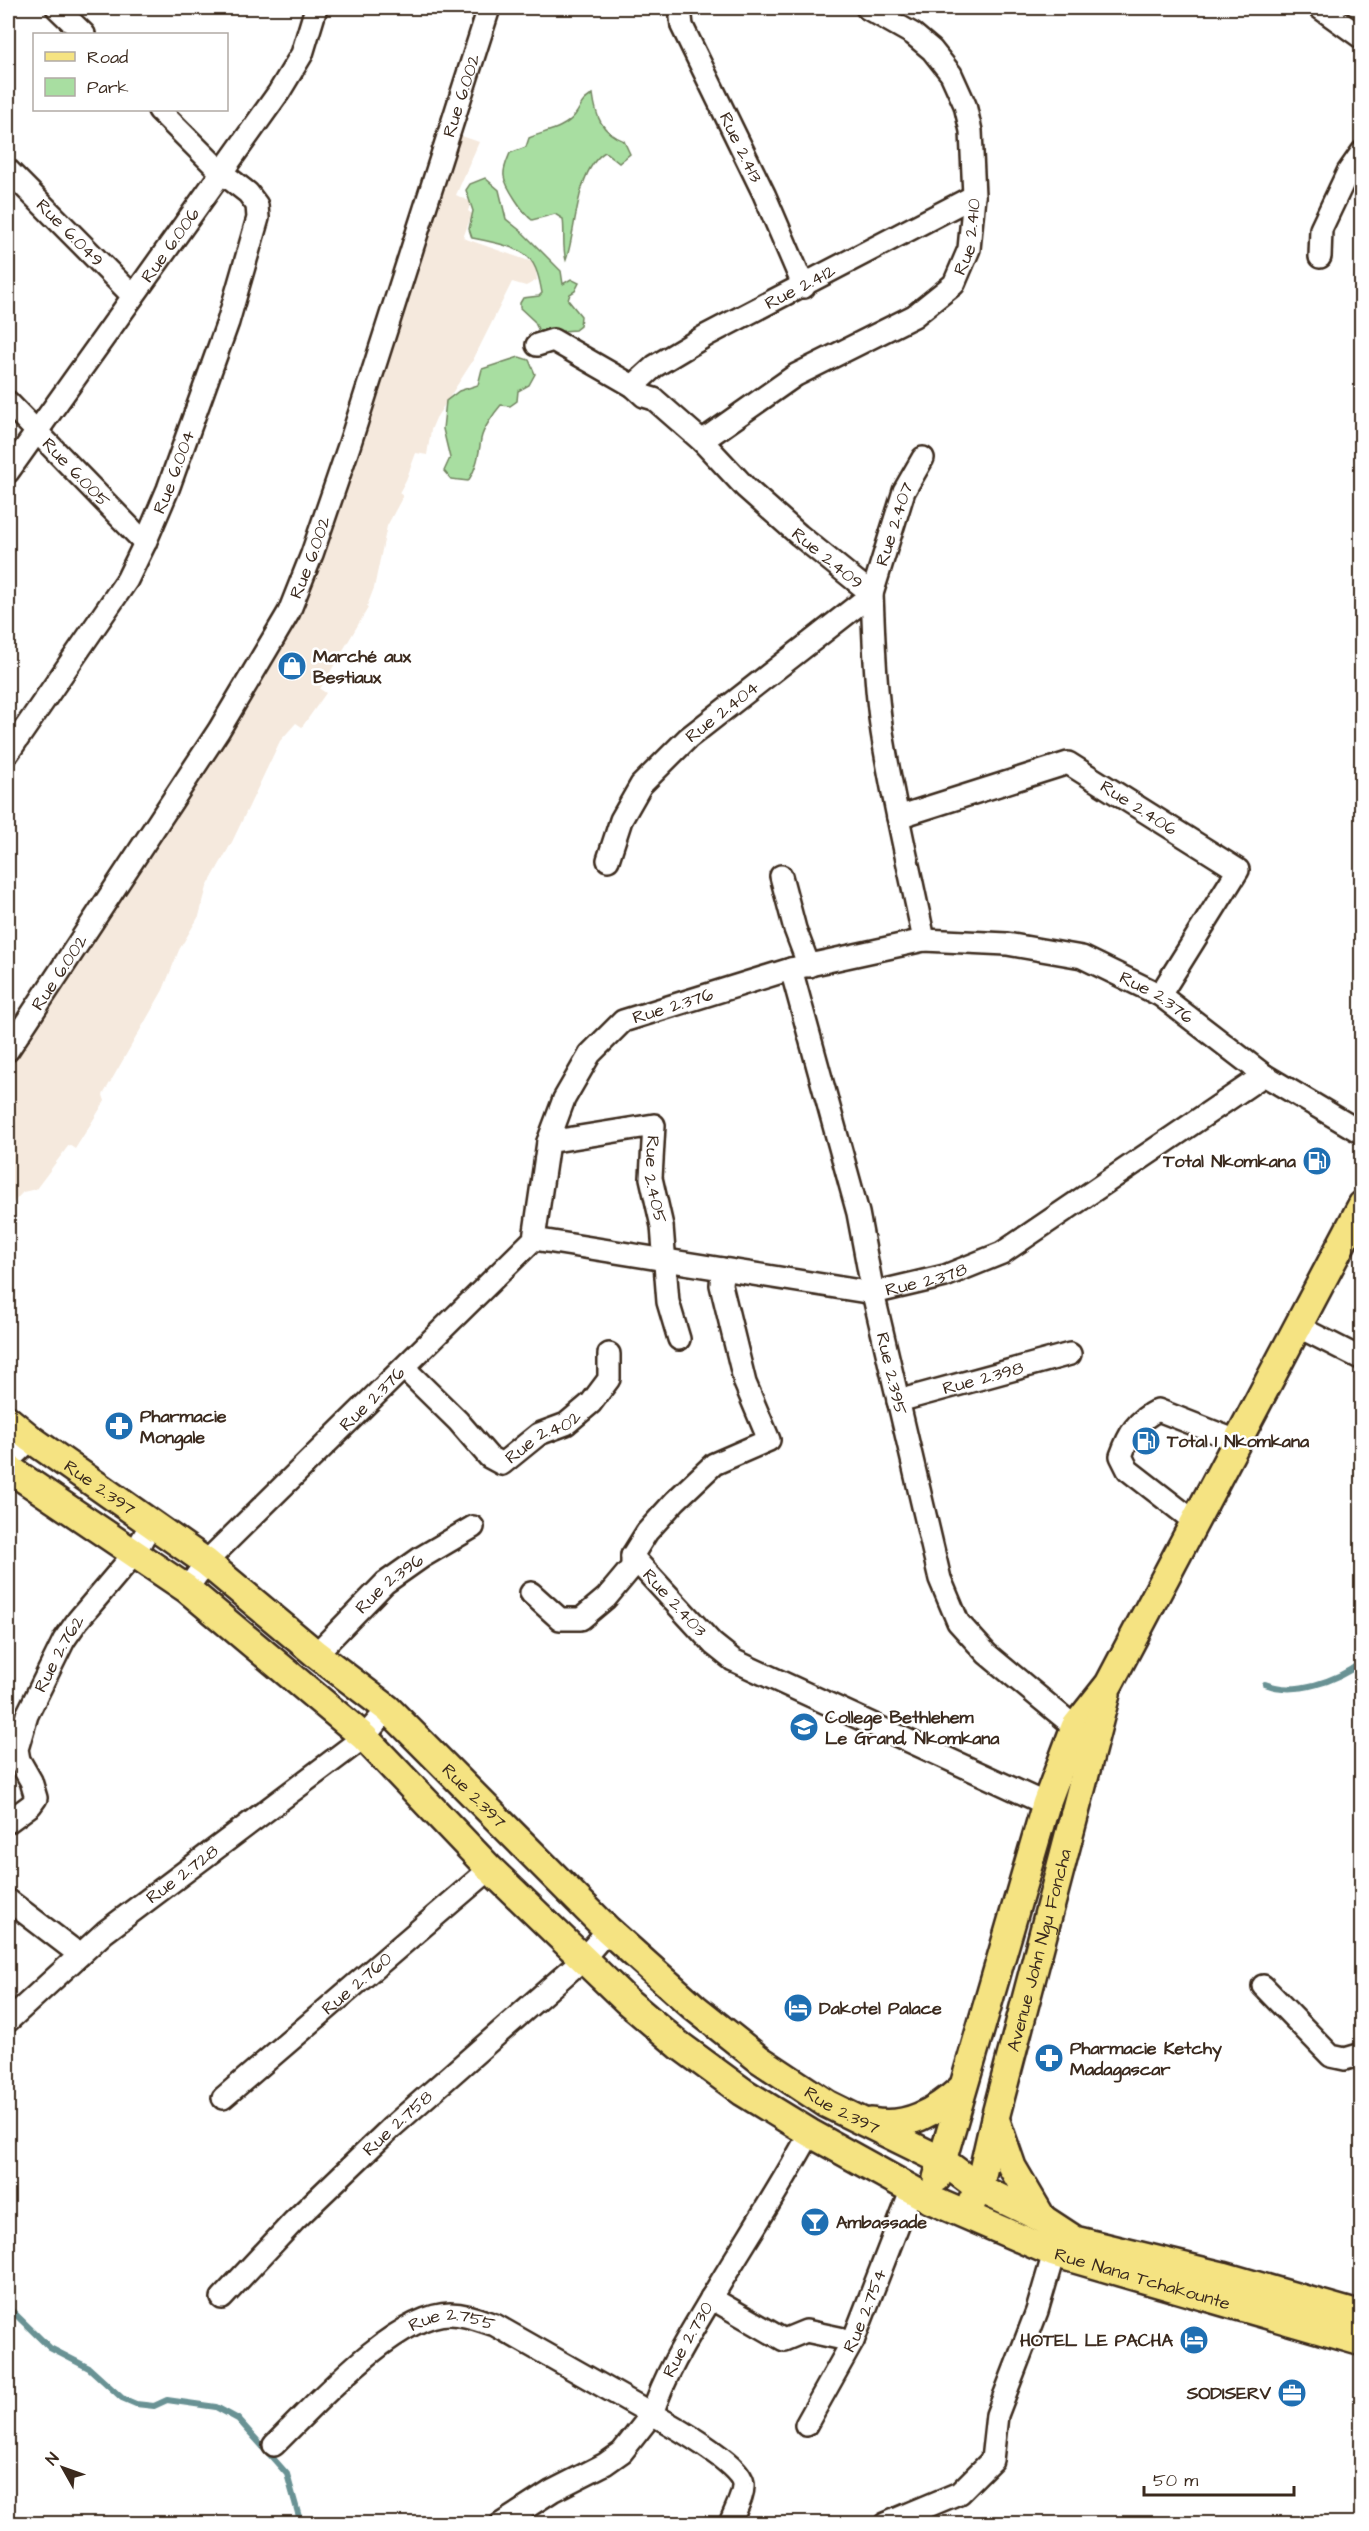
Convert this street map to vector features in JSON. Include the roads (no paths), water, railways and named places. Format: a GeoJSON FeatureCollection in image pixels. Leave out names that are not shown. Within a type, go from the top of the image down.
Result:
{"type":"FeatureCollection","features":[{"type":"Feature","properties":{"kind":"main road","name":"Avenue John Ngu Foncha"},"geometry":{"type":"LineString","coordinates":[[920,2194],[943,2161],[961,2089],[1046,1804],[1075,1726],[1109,1684],[1362,1205]]}},
{"type":"Feature","properties":{"kind":"main road","name":"Rue 2.397"},"geometry":{"type":"LineString","coordinates":[[8,1420],[31,1439],[206,1562],[316,1654],[388,1709],[608,1930],[695,2008],[759,2059],[827,2104],[943,2161]]}},
{"type":"Feature","properties":{"kind":"main road","name":"Rue 2.397"},"geometry":{"type":"LineString","coordinates":[[8,1468],[187,1590],[364,1737],[490,1869],[582,1959],[679,2045],[743,2092],[810,2133],[920,2194]]}},
{"type":"Feature","properties":{"kind":"main road","name":"Avenue John Ngu Foncha"},"geometry":{"type":"LineString","coordinates":[[965,2213],[979,2188],[995,2118],[1109,1684]]}},
{"type":"Feature","properties":{"kind":"main road"},"geometry":{"type":"LineString","coordinates":[[860,2120],[886,2125],[915,2120],[943,2105],[961,2089]]}},
{"type":"Feature","properties":{"kind":"main road"},"geometry":{"type":"LineString","coordinates":[[995,2118],[1012,2167],[1043,2219]]}},
{"type":"Feature","properties":{"kind":"main road","name":"Rue Nana Tchakounte"},"geometry":{"type":"LineString","coordinates":[[943,2161],[979,2188],[1043,2219],[1075,2240],[1223,2276],[1362,2316]]}},
{"type":"Feature","properties":{"kind":"main road","name":"Rue Nana Tchakounte"},"geometry":{"type":"LineString","coordinates":[[920,2194],[1054,2253],[1362,2342]]}},
{"type":"Feature","properties":{"kind":"street"},"geometry":{"type":"LineString","coordinates":[[57,8],[83,33]]}},
{"type":"Feature","properties":{"kind":"street","name":"Rue 6.006"},"geometry":{"type":"LineString","coordinates":[[8,472],[279,92],[302,54],[316,8]]}},
{"type":"Feature","properties":{"kind":"street","name":"Rue 6.002"},"geometry":{"type":"LineString","coordinates":[[8,1050],[219,730],[289,612],[350,447],[489,8]]}},
{"type":"Feature","properties":{"kind":"street","name":"Rue 2.413"},"geometry":{"type":"LineString","coordinates":[[680,8],[682,26],[764,194],[804,287]]}},
{"type":"Feature","properties":{"kind":"street","name":"Rue 2.410"},"geometry":{"type":"LineString","coordinates":[[702,441],[796,375],[914,316],[954,284],[969,249],[974,196],[971,131],[965,105],[951,74],[932,50],[913,34],[900,15],[867,8]]}},
{"type":"Feature","properties":{"kind":"street"},"geometry":{"type":"LineString","coordinates":[[1320,8],[1362,38]]}},
{"type":"Feature","properties":{"kind":"street","name":"Rue 6.004"},"geometry":{"type":"LineString","coordinates":[[8,753],[127,580],[146,543],[168,489],[228,322],[258,218],[257,205],[248,193],[221,172],[160,111]]}},
{"type":"Feature","properties":{"kind":"street"},"geometry":{"type":"LineString","coordinates":[[1320,257],[1321,229],[1348,172],[1362,152]]}},
{"type":"Feature","properties":{"kind":"street","name":"Rue 6.049"},"geometry":{"type":"LineString","coordinates":[[8,170],[133,296]]}},
{"type":"Feature","properties":{"kind":"street","name":"Rue 2.412"},"geometry":{"type":"LineString","coordinates":[[633,387],[655,366],[681,351],[974,196]]}},
{"type":"Feature","properties":{"kind":"street","name":"Rue 2.409"},"geometry":{"type":"LineString","coordinates":[[537,345],[554,340],[633,387],[644,396],[654,399],[702,441],[746,488],[872,594],[882,730],[924,940]]}},
{"type":"Feature","properties":{"kind":"street","name":"Rue 6.005"},"geometry":{"type":"LineString","coordinates":[[8,402],[146,543]]}},
{"type":"Feature","properties":{"kind":"street","name":"Rue 2.407"},"geometry":{"type":"LineString","coordinates":[[872,594],[904,490],[923,458]]}},
{"type":"Feature","properties":{"kind":"street","name":"Rue 2.404"},"geometry":{"type":"LineString","coordinates":[[608,860],[621,820],[641,785],[688,738],[872,594]]}},
{"type":"Feature","properties":{"kind":"street","name":"Rue 2.406"},"geometry":{"type":"LineString","coordinates":[[898,817],[1068,763],[1238,870],[1160,995]]}},
{"type":"Feature","properties":{"kind":"street"},"geometry":{"type":"LineString","coordinates":[[781,876],[795,928],[800,967]]}},
{"type":"Feature","properties":{"kind":"street","name":"Rue 2.376"},"geometry":{"type":"LineString","coordinates":[[187,1590],[206,1562],[405,1369],[534,1239],[548,1142],[564,1099],[590,1054],[623,1021],[800,967],[924,940],[1006,944],[1082,957],[1160,995],[1264,1075],[1362,1133]]}},
{"type":"Feature","properties":{"kind":"street","name":"Rue 2.395"},"geometry":{"type":"LineString","coordinates":[[800,967],[858,1212],[873,1293],[940,1579],[958,1622],[987,1654],[1075,1726]]}},
{"type":"Feature","properties":{"kind":"street","name":"Rue 2.378"},"geometry":{"type":"LineString","coordinates":[[534,1239],[873,1293],[945,1276],[1002,1253],[1264,1075]]}},
{"type":"Feature","properties":{"kind":"street","name":"Rue 2.405"},"geometry":{"type":"LineString","coordinates":[[548,1142],[654,1125],[651,1178],[662,1226],[668,1302],[679,1339]]}},
{"type":"Feature","properties":{"kind":"street","name":"Rue 2.403"},"geometry":{"type":"LineString","coordinates":[[723,1269],[721,1285],[745,1383],[770,1440],[714,1464],[675,1501],[647,1532],[632,1556],[713,1644],[733,1660],[1046,1804]]}},
{"type":"Feature","properties":{"kind":"street"},"geometry":{"type":"LineString","coordinates":[[1297,1326],[1362,1359]]}},
{"type":"Feature","properties":{"kind":"street","name":"Rue 2.402"},"geometry":{"type":"LineString","coordinates":[[405,1369],[458,1421],[489,1457],[502,1464],[539,1434],[566,1424],[591,1403],[609,1379],[609,1354]]}},
{"type":"Feature","properties":{"kind":"street","name":"Rue 2.398"},"geometry":{"type":"LineString","coordinates":[[898,1401],[1070,1354]]}},
{"type":"Feature","properties":{"kind":"street"},"geometry":{"type":"LineString","coordinates":[[1195,1522],[1128,1470],[1121,1456],[1130,1433],[1143,1418],[1158,1410],[1237,1441]]}},
{"type":"Feature","properties":{"kind":"street"},"geometry":{"type":"LineString","coordinates":[[8,1461],[31,1439]]}},
{"type":"Feature","properties":{"kind":"street","name":"Rue 2.762"},"geometry":{"type":"LineString","coordinates":[[8,1822],[31,1805],[36,1798],[31,1781],[19,1760],[17,1749],[27,1715],[64,1640],[134,1554],[151,1524]]}},
{"type":"Feature","properties":{"kind":"street","name":"Rue 2.396"},"geometry":{"type":"LineString","coordinates":[[316,1654],[385,1583],[422,1557],[473,1527]]}},
{"type":"Feature","properties":{"kind":"street"},"geometry":{"type":"LineString","coordinates":[[531,1593],[560,1619],[581,1619],[606,1598],[632,1568],[632,1556]]}},
{"type":"Feature","properties":{"kind":"street","name":"Rue 2.728"},"geometry":{"type":"LineString","coordinates":[[8,2021],[114,1925],[364,1737],[388,1709]]}},
{"type":"Feature","properties":{"kind":"street","name":"Rue 2.760"},"geometry":{"type":"LineString","coordinates":[[224,2098],[490,1869]]}},
{"type":"Feature","properties":{"kind":"street"},"geometry":{"type":"LineString","coordinates":[[8,1900],[80,1955]]}},
{"type":"Feature","properties":{"kind":"street","name":"Rue 2.758"},"geometry":{"type":"LineString","coordinates":[[222,2298],[294,2221],[392,2127],[582,1959],[608,1930]]}},
{"type":"Feature","properties":{"kind":"street"},"geometry":{"type":"LineString","coordinates":[[1263,1986],[1331,2056],[1345,2059],[1362,2054]]}},
{"type":"Feature","properties":{"kind":"street","name":"Rue 2.730"},"geometry":{"type":"LineString","coordinates":[[501,2523],[622,2452],[652,2414],[672,2363],[810,2133]]}},
{"type":"Feature","properties":{"kind":"street","name":"Rue 2.754"},"geometry":{"type":"LineString","coordinates":[[806,2425],[853,2341],[920,2194]]}},
{"type":"Feature","properties":{"kind":"street"},"geometry":{"type":"LineString","coordinates":[[885,2523],[909,2516],[959,2493],[992,2460],[997,2415],[1037,2311],[1054,2253]]}},
{"type":"Feature","properties":{"kind":"street"},"geometry":{"type":"LineString","coordinates":[[711,2298],[784,2340],[806,2331],[853,2341]]}},
{"type":"Feature","properties":{"kind":"street","name":"Rue 2.755"},"geometry":{"type":"LineString","coordinates":[[274,2445],[391,2337],[428,2318],[449,2314],[473,2317],[495,2325],[652,2414]]}},
{"type":"Feature","properties":{"kind":"street"},"geometry":{"type":"LineString","coordinates":[[652,2414],[722,2458],[742,2477],[743,2486],[730,2523]]}},
{"type":"Feature","properties":{"kind":"waterway"},"geometry":{"type":"LineString","coordinates":[[1265,1684],[1289,1688],[1315,1685],[1341,1675],[1362,1662]]}},
{"type":"Feature","properties":{"kind":"waterway"},"geometry":{"type":"LineString","coordinates":[[8,2307],[50,2348],[89,2368],[122,2398],[136,2404],[154,2406],[167,2400],[216,2407],[238,2419],[287,2474],[301,2524]]}},
{"type":"Feature","properties":{"kind":"place","name":"Marché aux Bestiaux"},"geometry":{"type":"Point","coordinates":[292,666]}},
{"type":"Feature","properties":{"kind":"place","name":"Total Nkomkana"},"geometry":{"type":"Point","coordinates":[1317,1161]}},
{"type":"Feature","properties":{"kind":"place","name":"Pharmacie Mongale"},"geometry":{"type":"Point","coordinates":[119,1426]}},
{"type":"Feature","properties":{"kind":"place","name":"Total 1 Nkomkana"},"geometry":{"type":"Point","coordinates":[1146,1441]}},
{"type":"Feature","properties":{"kind":"place","name":"College Bethlehem Le Grand, Nkomkana"},"geometry":{"type":"Point","coordinates":[804,1727]}},
{"type":"Feature","properties":{"kind":"place","name":"Dakotel Palace"},"geometry":{"type":"Point","coordinates":[798,2008]}},
{"type":"Feature","properties":{"kind":"place","name":"Pharmacie Ketchy Madagascar"},"geometry":{"type":"Point","coordinates":[1049,2058]}},
{"type":"Feature","properties":{"kind":"place","name":"Ambassade"},"geometry":{"type":"Point","coordinates":[815,2222]}},
{"type":"Feature","properties":{"kind":"place","name":"HOTEL LE PACHA"},"geometry":{"type":"Point","coordinates":[1194,2340]}},
{"type":"Feature","properties":{"kind":"place","name":"SODISERV"},"geometry":{"type":"Point","coordinates":[1292,2393]}}]}
